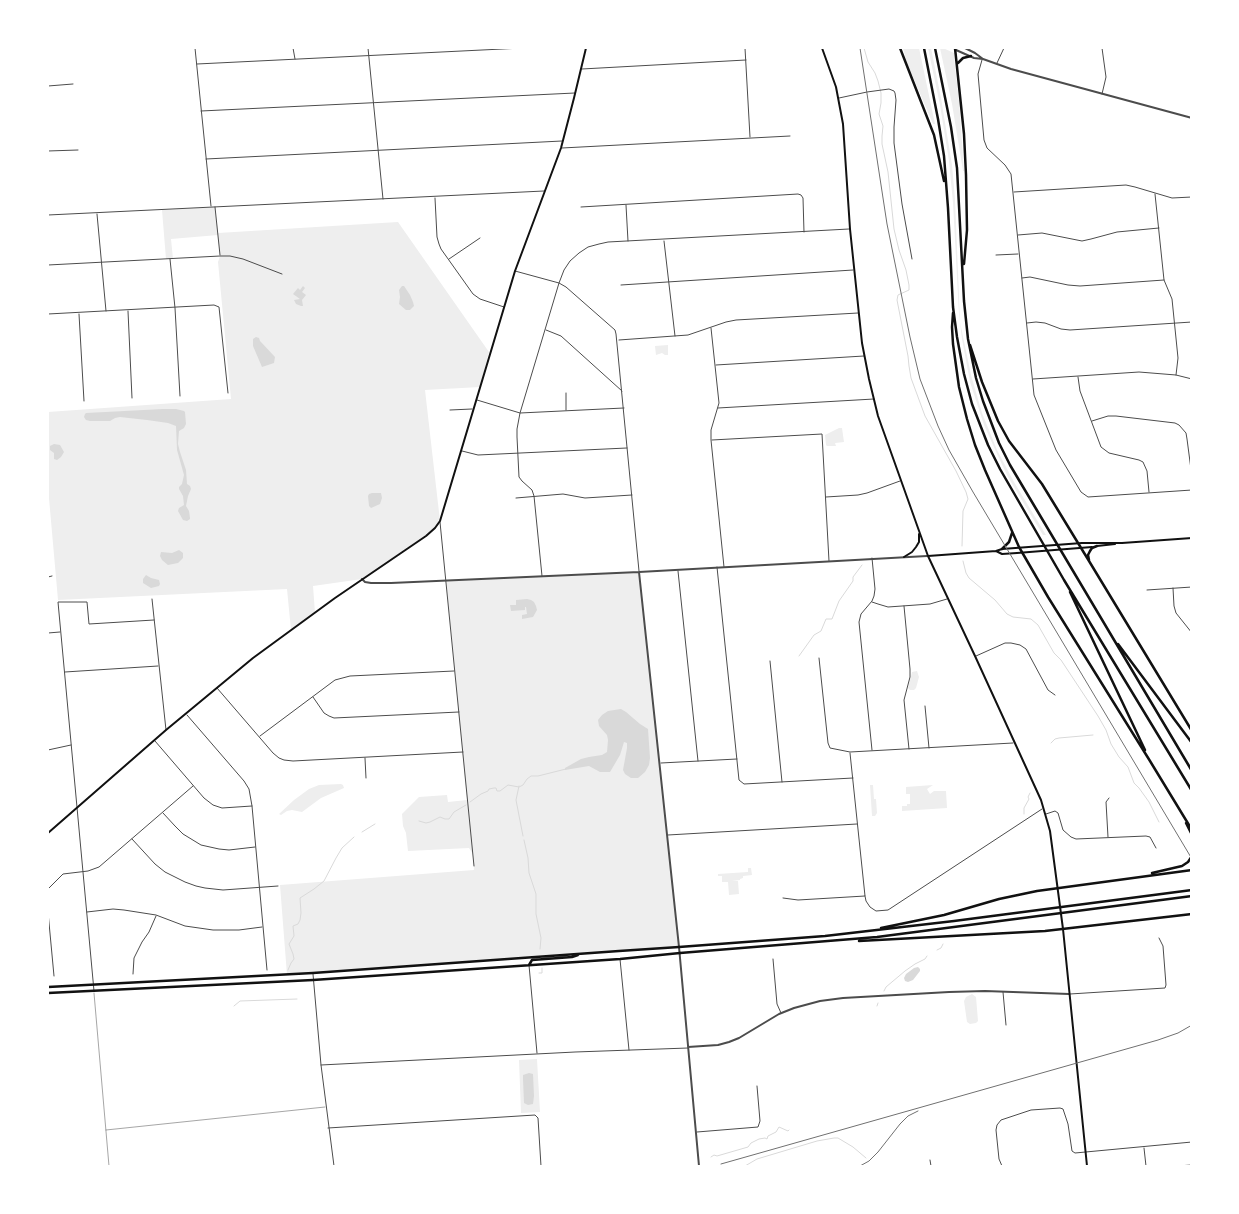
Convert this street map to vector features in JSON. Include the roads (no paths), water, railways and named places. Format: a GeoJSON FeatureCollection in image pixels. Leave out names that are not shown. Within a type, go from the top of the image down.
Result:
{"type":"FeatureCollection","features":[{"type":"Feature","properties":{"kind":"highway"},"geometry":{"type":"LineString","coordinates":[[900,48],[934,135],[947,191]]}},
{"type":"Feature","properties":{"kind":"highway"},"geometry":{"type":"LineString","coordinates":[[924,48],[940,126],[947,191],[956,337],[972,404],[992,453],[1038,536],[1192,791]]}},
{"type":"Feature","properties":{"kind":"highway"},"geometry":{"type":"LineString","coordinates":[[935,48],[954,146],[959,189],[964,301],[971,357],[979,389],[999,443],[1010,465],[1192,771]]}},
{"type":"Feature","properties":{"kind":"highway"},"geometry":{"type":"LineString","coordinates":[[956,49],[966,175],[967,230],[963,270]]}},
{"type":"Feature","properties":{"kind":"highway"},"geometry":{"type":"LineString","coordinates":[[957,67],[959,61],[971,56]]}},
{"type":"Feature","properties":{"kind":"highway"},"geometry":{"type":"LineString","coordinates":[[953,307],[953,344],[959,387],[967,419],[982,462],[1019,548],[1192,830]]}},
{"type":"Feature","properties":{"kind":"highway"},"geometry":{"type":"LineString","coordinates":[[968,338],[982,382],[998,421],[1009,441],[1042,484],[1192,731]]}},
{"type":"Feature","properties":{"kind":"highway"},"geometry":{"type":"LineString","coordinates":[[1002,549],[1011,540],[1012,529]]}},
{"type":"Feature","properties":{"kind":"highway"},"geometry":{"type":"LineString","coordinates":[[1090,561],[1089,552],[1097,546]]}},
{"type":"Feature","properties":{"kind":"highway"},"geometry":{"type":"LineString","coordinates":[[1064,580],[1150,761]]}},
{"type":"Feature","properties":{"kind":"highway"},"geometry":{"type":"LineString","coordinates":[[1110,633],[1192,744]]}},
{"type":"Feature","properties":{"kind":"highway"},"geometry":{"type":"LineString","coordinates":[[1181,813],[1192,835]]}},
{"type":"Feature","properties":{"kind":"highway"},"geometry":{"type":"LineString","coordinates":[[1130,877],[1182,866],[1192,856]]}},
{"type":"Feature","properties":{"kind":"highway"},"geometry":{"type":"LineString","coordinates":[[825,936],[911,923],[999,899],[1058,887],[1192,870]]}},
{"type":"Feature","properties":{"kind":"highway"},"geometry":{"type":"LineString","coordinates":[[48,987],[313,974],[825,936],[1192,890]]}},
{"type":"Feature","properties":{"kind":"highway"},"geometry":{"type":"LineString","coordinates":[[48,993],[313,980],[620,959],[850,940],[1191,896]]}},
{"type":"Feature","properties":{"kind":"highway"},"geometry":{"type":"LineString","coordinates":[[850,940],[878,941],[1046,931],[1192,914]]}},
{"type":"Feature","properties":{"kind":"highway"},"geometry":{"type":"LineString","coordinates":[[529,964],[532,960],[572,957],[584,953]]}},
{"type":"Feature","properties":{"kind":"main road"},"geometry":{"type":"LineString","coordinates":[[48,833],[166,730],[253,658],[362,579],[426,536],[440,521],[515,271],[561,148],[586,48]]}},
{"type":"Feature","properties":{"kind":"main road"},"geometry":{"type":"LineString","coordinates":[[822,48],[830,68],[843,124],[858,313],[864,356],[878,416],[928,556],[1046,814],[1052,842],[1063,929],[1087,1166]]}},
{"type":"Feature","properties":{"kind":"main road"},"geometry":{"type":"LineString","coordinates":[[951,48],[956,49]]}},
{"type":"Feature","properties":{"kind":"main road"},"geometry":{"type":"LineString","coordinates":[[904,557],[916,547],[919,532]]}},
{"type":"Feature","properties":{"kind":"main road"},"geometry":{"type":"LineString","coordinates":[[996,551],[1002,554],[1022,553],[1192,538]]}},
{"type":"Feature","properties":{"kind":"main road"},"geometry":{"type":"LineString","coordinates":[[928,556],[1078,543],[1122,543]]}},
{"type":"Feature","properties":{"kind":"street"},"geometry":{"type":"LineString","coordinates":[[195,48],[211,208]]}},
{"type":"Feature","properties":{"kind":"street"},"geometry":{"type":"LineString","coordinates":[[293,48],[295,59]]}},
{"type":"Feature","properties":{"kind":"street"},"geometry":{"type":"LineString","coordinates":[[368,48],[383,199]]}},
{"type":"Feature","properties":{"kind":"street"},"geometry":{"type":"LineString","coordinates":[[197,64],[523,48]]}},
{"type":"Feature","properties":{"kind":"street"},"geometry":{"type":"LineString","coordinates":[[745,48],[750,138]]}},
{"type":"Feature","properties":{"kind":"street"},"geometry":{"type":"LineString","coordinates":[[965,48],[983,59]]}},
{"type":"Feature","properties":{"kind":"street"},"geometry":{"type":"LineString","coordinates":[[996,65],[1004,48]]}},
{"type":"Feature","properties":{"kind":"street"},"geometry":{"type":"LineString","coordinates":[[1102,48],[1106,77],[1102,94]]}},
{"type":"Feature","properties":{"kind":"street"},"geometry":{"type":"LineString","coordinates":[[956,49],[996,65],[1192,118]]}},
{"type":"Feature","properties":{"kind":"street"},"geometry":{"type":"LineString","coordinates":[[983,59],[978,74],[985,144],[990,152],[1009,169],[1011,174],[1034,395],[1056,450],[1080,492],[1088,497],[1192,490]]}},
{"type":"Feature","properties":{"kind":"street"},"geometry":{"type":"LineString","coordinates":[[581,69],[746,60]]}},
{"type":"Feature","properties":{"kind":"street"},"geometry":{"type":"LineString","coordinates":[[48,86],[73,84]]}},
{"type":"Feature","properties":{"kind":"street"},"geometry":{"type":"LineString","coordinates":[[838,98],[875,90],[890,89],[894,91],[896,98],[894,143],[912,260]]}},
{"type":"Feature","properties":{"kind":"street"},"geometry":{"type":"LineString","coordinates":[[201,111],[576,93]]}},
{"type":"Feature","properties":{"kind":"street"},"geometry":{"type":"LineString","coordinates":[[561,148],[790,136]]}},
{"type":"Feature","properties":{"kind":"street"},"geometry":{"type":"LineString","coordinates":[[206,159],[563,140]]}},
{"type":"Feature","properties":{"kind":"street"},"geometry":{"type":"LineString","coordinates":[[48,151],[78,150]]}},
{"type":"Feature","properties":{"kind":"street"},"geometry":{"type":"LineString","coordinates":[[1013,192],[1126,185],[1172,198],[1192,197]]}},
{"type":"Feature","properties":{"kind":"street"},"geometry":{"type":"LineString","coordinates":[[48,216],[544,191]]}},
{"type":"Feature","properties":{"kind":"street"},"geometry":{"type":"LineString","coordinates":[[581,207],[798,194],[802,198],[804,232]]}},
{"type":"Feature","properties":{"kind":"street"},"geometry":{"type":"LineString","coordinates":[[1155,194],[1164,280],[1172,299],[1175,324],[1178,358],[1176,375]]}},
{"type":"Feature","properties":{"kind":"street"},"geometry":{"type":"LineString","coordinates":[[435,197],[439,244],[448,260],[473,294],[480,299],[504,307]]}},
{"type":"Feature","properties":{"kind":"street"},"geometry":{"type":"LineString","coordinates":[[626,205],[628,242]]}},
{"type":"Feature","properties":{"kind":"street"},"geometry":{"type":"LineString","coordinates":[[215,207],[220,256]]}},
{"type":"Feature","properties":{"kind":"street"},"geometry":{"type":"LineString","coordinates":[[97,213],[106,311]]}},
{"type":"Feature","properties":{"kind":"street"},"geometry":{"type":"LineString","coordinates":[[1017,235],[1042,233],[1082,241],[1117,232],[1159,228]]}},
{"type":"Feature","properties":{"kind":"street"},"geometry":{"type":"LineString","coordinates":[[542,576],[534,496],[532,490],[519,477],[517,437],[520,413],[558,284],[570,261],[588,247],[608,242],[850,229]]}},
{"type":"Feature","properties":{"kind":"street"},"geometry":{"type":"LineString","coordinates":[[448,260],[480,238]]}},
{"type":"Feature","properties":{"kind":"street"},"geometry":{"type":"LineString","coordinates":[[664,240],[675,337]]}},
{"type":"Feature","properties":{"kind":"street"},"geometry":{"type":"LineString","coordinates":[[996,256],[1019,254]]}},
{"type":"Feature","properties":{"kind":"street"},"geometry":{"type":"LineString","coordinates":[[48,265],[230,256],[282,274]]}},
{"type":"Feature","properties":{"kind":"street"},"geometry":{"type":"LineString","coordinates":[[170,259],[180,396]]}},
{"type":"Feature","properties":{"kind":"street"},"geometry":{"type":"LineString","coordinates":[[621,285],[854,270]]}},
{"type":"Feature","properties":{"kind":"street"},"geometry":{"type":"LineString","coordinates":[[515,271],[558,284],[572,292],[614,330],[618,340],[639,572],[680,953],[699,1166]]}},
{"type":"Feature","properties":{"kind":"street"},"geometry":{"type":"LineString","coordinates":[[1022,278],[1030,277],[1080,286],[1164,280]]}},
{"type":"Feature","properties":{"kind":"street"},"geometry":{"type":"LineString","coordinates":[[48,314],[214,305],[219,307],[228,393]]}},
{"type":"Feature","properties":{"kind":"street"},"geometry":{"type":"LineString","coordinates":[[128,310],[132,398]]}},
{"type":"Feature","properties":{"kind":"street"},"geometry":{"type":"LineString","coordinates":[[79,313],[84,401]]}},
{"type":"Feature","properties":{"kind":"street"},"geometry":{"type":"LineString","coordinates":[[618,340],[688,335],[736,320],[858,313]]}},
{"type":"Feature","properties":{"kind":"street"},"geometry":{"type":"LineString","coordinates":[[1026,323],[1045,323],[1070,330],[1192,322]]}},
{"type":"Feature","properties":{"kind":"street"},"geometry":{"type":"LineString","coordinates":[[711,328],[719,403],[711,430],[711,440],[724,567]]}},
{"type":"Feature","properties":{"kind":"street"},"geometry":{"type":"LineString","coordinates":[[545,329],[561,336],[623,392]]}},
{"type":"Feature","properties":{"kind":"street"},"geometry":{"type":"LineString","coordinates":[[716,365],[864,356]]}},
{"type":"Feature","properties":{"kind":"street"},"geometry":{"type":"LineString","coordinates":[[1032,379],[1139,372],[1176,375],[1192,379]]}},
{"type":"Feature","properties":{"kind":"street"},"geometry":{"type":"LineString","coordinates":[[1078,376],[1080,391],[1103,450],[1143,462],[1147,471],[1149,493]]}},
{"type":"Feature","properties":{"kind":"street"},"geometry":{"type":"LineString","coordinates":[[566,394],[566,411]]}},
{"type":"Feature","properties":{"kind":"street"},"geometry":{"type":"LineString","coordinates":[[476,400],[520,413],[624,408]]}},
{"type":"Feature","properties":{"kind":"street"},"geometry":{"type":"LineString","coordinates":[[718,408],[874,400]]}},
{"type":"Feature","properties":{"kind":"street"},"geometry":{"type":"LineString","coordinates":[[450,410],[474,409]]}},
{"type":"Feature","properties":{"kind":"street"},"geometry":{"type":"LineString","coordinates":[[1091,421],[1102,417],[1116,416],[1175,423],[1186,433],[1192,477]]}},
{"type":"Feature","properties":{"kind":"street"},"geometry":{"type":"LineString","coordinates":[[711,440],[822,434],[829,561]]}},
{"type":"Feature","properties":{"kind":"street"},"geometry":{"type":"LineString","coordinates":[[462,451],[478,455],[628,448]]}},
{"type":"Feature","properties":{"kind":"street"},"geometry":{"type":"LineString","coordinates":[[826,497],[858,495],[900,480]]}},
{"type":"Feature","properties":{"kind":"street"},"geometry":{"type":"LineString","coordinates":[[516,498],[563,494],[585,498],[632,495]]}},
{"type":"Feature","properties":{"kind":"street"},"geometry":{"type":"LineString","coordinates":[[440,521],[474,866]]}},
{"type":"Feature","properties":{"kind":"street"},"geometry":{"type":"LineString","coordinates":[[362,579],[365,582],[371,583],[446,580],[639,572],[928,556]]}},
{"type":"Feature","properties":{"kind":"street"},"geometry":{"type":"LineString","coordinates":[[872,558],[874,596],[861,614],[859,622],[872,751]]}},
{"type":"Feature","properties":{"kind":"street"},"geometry":{"type":"LineString","coordinates":[[716,567],[739,780],[744,784],[853,778]]}},
{"type":"Feature","properties":{"kind":"street"},"geometry":{"type":"LineString","coordinates":[[678,570],[698,761]]}},
{"type":"Feature","properties":{"kind":"street"},"geometry":{"type":"LineString","coordinates":[[48,577],[52,576]]}},
{"type":"Feature","properties":{"kind":"street"},"geometry":{"type":"LineString","coordinates":[[1148,590],[1192,587]]}},
{"type":"Feature","properties":{"kind":"street"},"geometry":{"type":"LineString","coordinates":[[1173,588],[1176,613],[1192,633]]}},
{"type":"Feature","properties":{"kind":"street"},"geometry":{"type":"LineString","coordinates":[[152,599],[166,730]]}},
{"type":"Feature","properties":{"kind":"street"},"geometry":{"type":"LineString","coordinates":[[872,601],[883,606],[904,606],[930,604],[948,599]]}},
{"type":"Feature","properties":{"kind":"street"},"geometry":{"type":"LineString","coordinates":[[94,991],[58,602],[87,602],[89,624],[154,620]]}},
{"type":"Feature","properties":{"kind":"street"},"geometry":{"type":"LineString","coordinates":[[904,606],[910,669],[910,677],[904,700],[909,749]]}},
{"type":"Feature","properties":{"kind":"street"},"geometry":{"type":"LineString","coordinates":[[48,633],[60,632]]}},
{"type":"Feature","properties":{"kind":"street"},"geometry":{"type":"LineString","coordinates":[[975,656],[1005,643],[1020,645],[1026,649],[1048,690],[1054,696]]}},
{"type":"Feature","properties":{"kind":"street"},"geometry":{"type":"LineString","coordinates":[[819,658],[830,748],[850,752],[1014,743]]}},
{"type":"Feature","properties":{"kind":"street"},"geometry":{"type":"LineString","coordinates":[[770,662],[782,782]]}},
{"type":"Feature","properties":{"kind":"street"},"geometry":{"type":"LineString","coordinates":[[64,672],[159,666]]}},
{"type":"Feature","properties":{"kind":"street"},"geometry":{"type":"LineString","coordinates":[[259,736],[335,680],[455,670]]}},
{"type":"Feature","properties":{"kind":"street"},"geometry":{"type":"LineString","coordinates":[[217,688],[276,756],[288,761],[463,752]]}},
{"type":"Feature","properties":{"kind":"street"},"geometry":{"type":"LineString","coordinates":[[312,697],[324,713],[334,718],[459,712]]}},
{"type":"Feature","properties":{"kind":"street"},"geometry":{"type":"LineString","coordinates":[[925,706],[929,748]]}},
{"type":"Feature","properties":{"kind":"street"},"geometry":{"type":"LineString","coordinates":[[186,714],[244,781],[249,790],[267,970]]}},
{"type":"Feature","properties":{"kind":"street"},"geometry":{"type":"LineString","coordinates":[[154,741],[209,802],[217,807],[252,806]]}},
{"type":"Feature","properties":{"kind":"street"},"geometry":{"type":"LineString","coordinates":[[48,750],[71,745]]}},
{"type":"Feature","properties":{"kind":"street"},"geometry":{"type":"LineString","coordinates":[[850,752],[865,896],[870,908],[876,911],[888,910],[1044,808]]}},
{"type":"Feature","properties":{"kind":"street"},"geometry":{"type":"LineString","coordinates":[[365,758],[366,778]]}},
{"type":"Feature","properties":{"kind":"street"},"geometry":{"type":"LineString","coordinates":[[660,763],[737,759]]}},
{"type":"Feature","properties":{"kind":"street"},"geometry":{"type":"LineString","coordinates":[[48,889],[63,874],[94,869],[99,866],[193,786]]}},
{"type":"Feature","properties":{"kind":"street"},"geometry":{"type":"LineString","coordinates":[[1108,838],[1106,802],[1109,798]]}},
{"type":"Feature","properties":{"kind":"street"},"geometry":{"type":"LineString","coordinates":[[1046,814],[1055,811],[1058,813],[1063,830],[1071,837],[1081,840],[1146,836],[1150,837],[1156,848]]}},
{"type":"Feature","properties":{"kind":"street"},"geometry":{"type":"LineString","coordinates":[[163,812],[182,834],[201,845],[230,850],[256,847]]}},
{"type":"Feature","properties":{"kind":"street"},"geometry":{"type":"LineString","coordinates":[[668,835],[857,824]]}},
{"type":"Feature","properties":{"kind":"street"},"geometry":{"type":"LineString","coordinates":[[132,839],[155,864],[185,882],[214,890],[278,886]]}},
{"type":"Feature","properties":{"kind":"street"},"geometry":{"type":"LineString","coordinates":[[783,898],[798,900],[865,896]]}},
{"type":"Feature","properties":{"kind":"street"},"geometry":{"type":"LineString","coordinates":[[86,912],[113,909],[124,910],[156,915],[185,926],[214,930],[239,930],[263,927]]}},
{"type":"Feature","properties":{"kind":"street"},"geometry":{"type":"LineString","coordinates":[[48,912],[54,976]]}},
{"type":"Feature","properties":{"kind":"street"},"geometry":{"type":"LineString","coordinates":[[133,974],[134,958],[137,950],[149,932],[156,915]]}},
{"type":"Feature","properties":{"kind":"street"},"geometry":{"type":"LineString","coordinates":[[321,1065],[718,1045],[739,1038],[781,1014],[808,1004],[843,998],[1003,991],[1069,994],[1166,988],[1162,946],[1159,938]]}},
{"type":"Feature","properties":{"kind":"street"},"geometry":{"type":"LineString","coordinates":[[620,959],[629,1050]]}},
{"type":"Feature","properties":{"kind":"street"},"geometry":{"type":"LineString","coordinates":[[773,959],[777,1004],[781,1014]]}},
{"type":"Feature","properties":{"kind":"street"},"geometry":{"type":"LineString","coordinates":[[529,964],[537,1054]]}},
{"type":"Feature","properties":{"kind":"street"},"geometry":{"type":"LineString","coordinates":[[313,974],[325,1107],[334,1166]]}},
{"type":"Feature","properties":{"kind":"street"},"geometry":{"type":"LineString","coordinates":[[1003,991],[1006,1025]]}},
{"type":"Feature","properties":{"kind":"street"},"geometry":{"type":"LineString","coordinates":[[696,1132],[758,1127],[760,1121],[757,1086]]}},
{"type":"Feature","properties":{"kind":"street"},"geometry":{"type":"LineString","coordinates":[[1002,1166],[998,1153],[997,1125],[1000,1120],[1031,1110],[1063,1109],[1068,1124],[1072,1151],[1075,1153],[1192,1142]]}},
{"type":"Feature","properties":{"kind":"street"},"geometry":{"type":"LineString","coordinates":[[328,1128],[535,1115],[538,1118],[541,1166]]}},
{"type":"Feature","properties":{"kind":"street"},"geometry":{"type":"LineString","coordinates":[[1144,1147],[1146,1166]]}},
{"type":"Feature","properties":{"kind":"street"},"geometry":{"type":"LineString","coordinates":[[930,1160],[931,1166]]}},
{"type":"Feature","properties":{"kind":"street"},"geometry":{"type":"LineString","coordinates":[[1177,1166],[1192,1165]]}},
{"type":"Feature","properties":{"kind":"lane"},"geometry":{"type":"LineString","coordinates":[[94,991],[109,1166]]}},
{"type":"Feature","properties":{"kind":"lane"},"geometry":{"type":"LineString","coordinates":[[106,1130],[325,1107]]}},
{"type":"Feature","properties":{"kind":"waterway"},"geometry":{"type":"LineString","coordinates":[[864,48],[881,93],[879,114],[883,126],[882,144],[888,172],[894,229],[909,285],[909,290],[898,295],[897,300],[911,378],[925,416],[966,492],[968,499],[963,511],[962,546]]}},
{"type":"Feature","properties":{"kind":"waterway"},"geometry":{"type":"LineString","coordinates":[[963,561],[969,578],[995,600],[1007,614],[1013,617],[1031,619],[1038,625],[1054,653],[1061,660],[1098,716],[1111,744],[1128,767],[1134,783],[1149,802],[1159,822]]}},
{"type":"Feature","properties":{"kind":"waterway"},"geometry":{"type":"LineString","coordinates":[[799,656],[814,635],[821,631],[826,619],[832,619],[839,601],[862,565]]}},
{"type":"Feature","properties":{"kind":"waterway"},"geometry":{"type":"LineString","coordinates":[[1051,743],[1059,738],[1093,735]]}},
{"type":"Feature","properties":{"kind":"waterway"},"geometry":{"type":"LineString","coordinates":[[470,802],[489,789],[496,788],[497,791],[500,791],[508,785],[519,787],[531,776],[566,769]]}},
{"type":"Feature","properties":{"kind":"waterway"},"geometry":{"type":"LineString","coordinates":[[519,786],[516,800],[523,836]]}},
{"type":"Feature","properties":{"kind":"waterway"},"geometry":{"type":"LineString","coordinates":[[1024,814],[1024,808],[1030,793]]}},
{"type":"Feature","properties":{"kind":"waterway"},"geometry":{"type":"LineString","coordinates":[[419,821],[426,823],[440,817],[449,819],[454,812],[466,805]]}},
{"type":"Feature","properties":{"kind":"waterway"},"geometry":{"type":"LineString","coordinates":[[362,832],[375,824]]}},
{"type":"Feature","properties":{"kind":"waterway"},"geometry":{"type":"LineString","coordinates":[[288,970],[294,959],[289,944],[294,936],[293,926],[298,924],[300,920],[300,898],[324,881],[342,848],[354,837]]}},
{"type":"Feature","properties":{"kind":"waterway"},"geometry":{"type":"LineString","coordinates":[[524,840],[529,873],[536,894],[536,914],[541,938],[540,949]]}},
{"type":"Feature","properties":{"kind":"waterway"},"geometry":{"type":"LineString","coordinates":[[937,950],[943,944]]}},
{"type":"Feature","properties":{"kind":"waterway"},"geometry":{"type":"LineString","coordinates":[[884,991],[886,987],[905,971],[927,956]]}},
{"type":"Feature","properties":{"kind":"waterway"},"geometry":{"type":"LineString","coordinates":[[539,973],[542,973],[542,968]]}},
{"type":"Feature","properties":{"kind":"waterway"},"geometry":{"type":"LineString","coordinates":[[234,1006],[240,1001],[297,999]]}},
{"type":"Feature","properties":{"kind":"waterway"},"geometry":{"type":"LineString","coordinates":[[711,1157],[748,1147],[759,1139],[767,1139],[779,1127],[789,1130]]}},
{"type":"Feature","properties":{"kind":"waterway"},"geometry":{"type":"LineString","coordinates":[[742,1166],[757,1159],[817,1141],[834,1138],[838,1138],[853,1147],[866,1158]]}},
{"type":"Feature","properties":{"kind":"railway"},"geometry":{"type":"LineString","coordinates":[[860,48],[887,224],[910,337],[920,379],[938,426],[949,450],[973,492],[1192,859]]}},
{"type":"Feature","properties":{"kind":"railway"},"geometry":{"type":"LineString","coordinates":[[721,1164],[1158,1040],[1178,1033],[1192,1025]]}},
{"type":"Feature","properties":{"kind":"railway"},"geometry":{"type":"LineString","coordinates":[[860,1166],[869,1161],[878,1152],[908,1116],[918,1111]]}}]}
